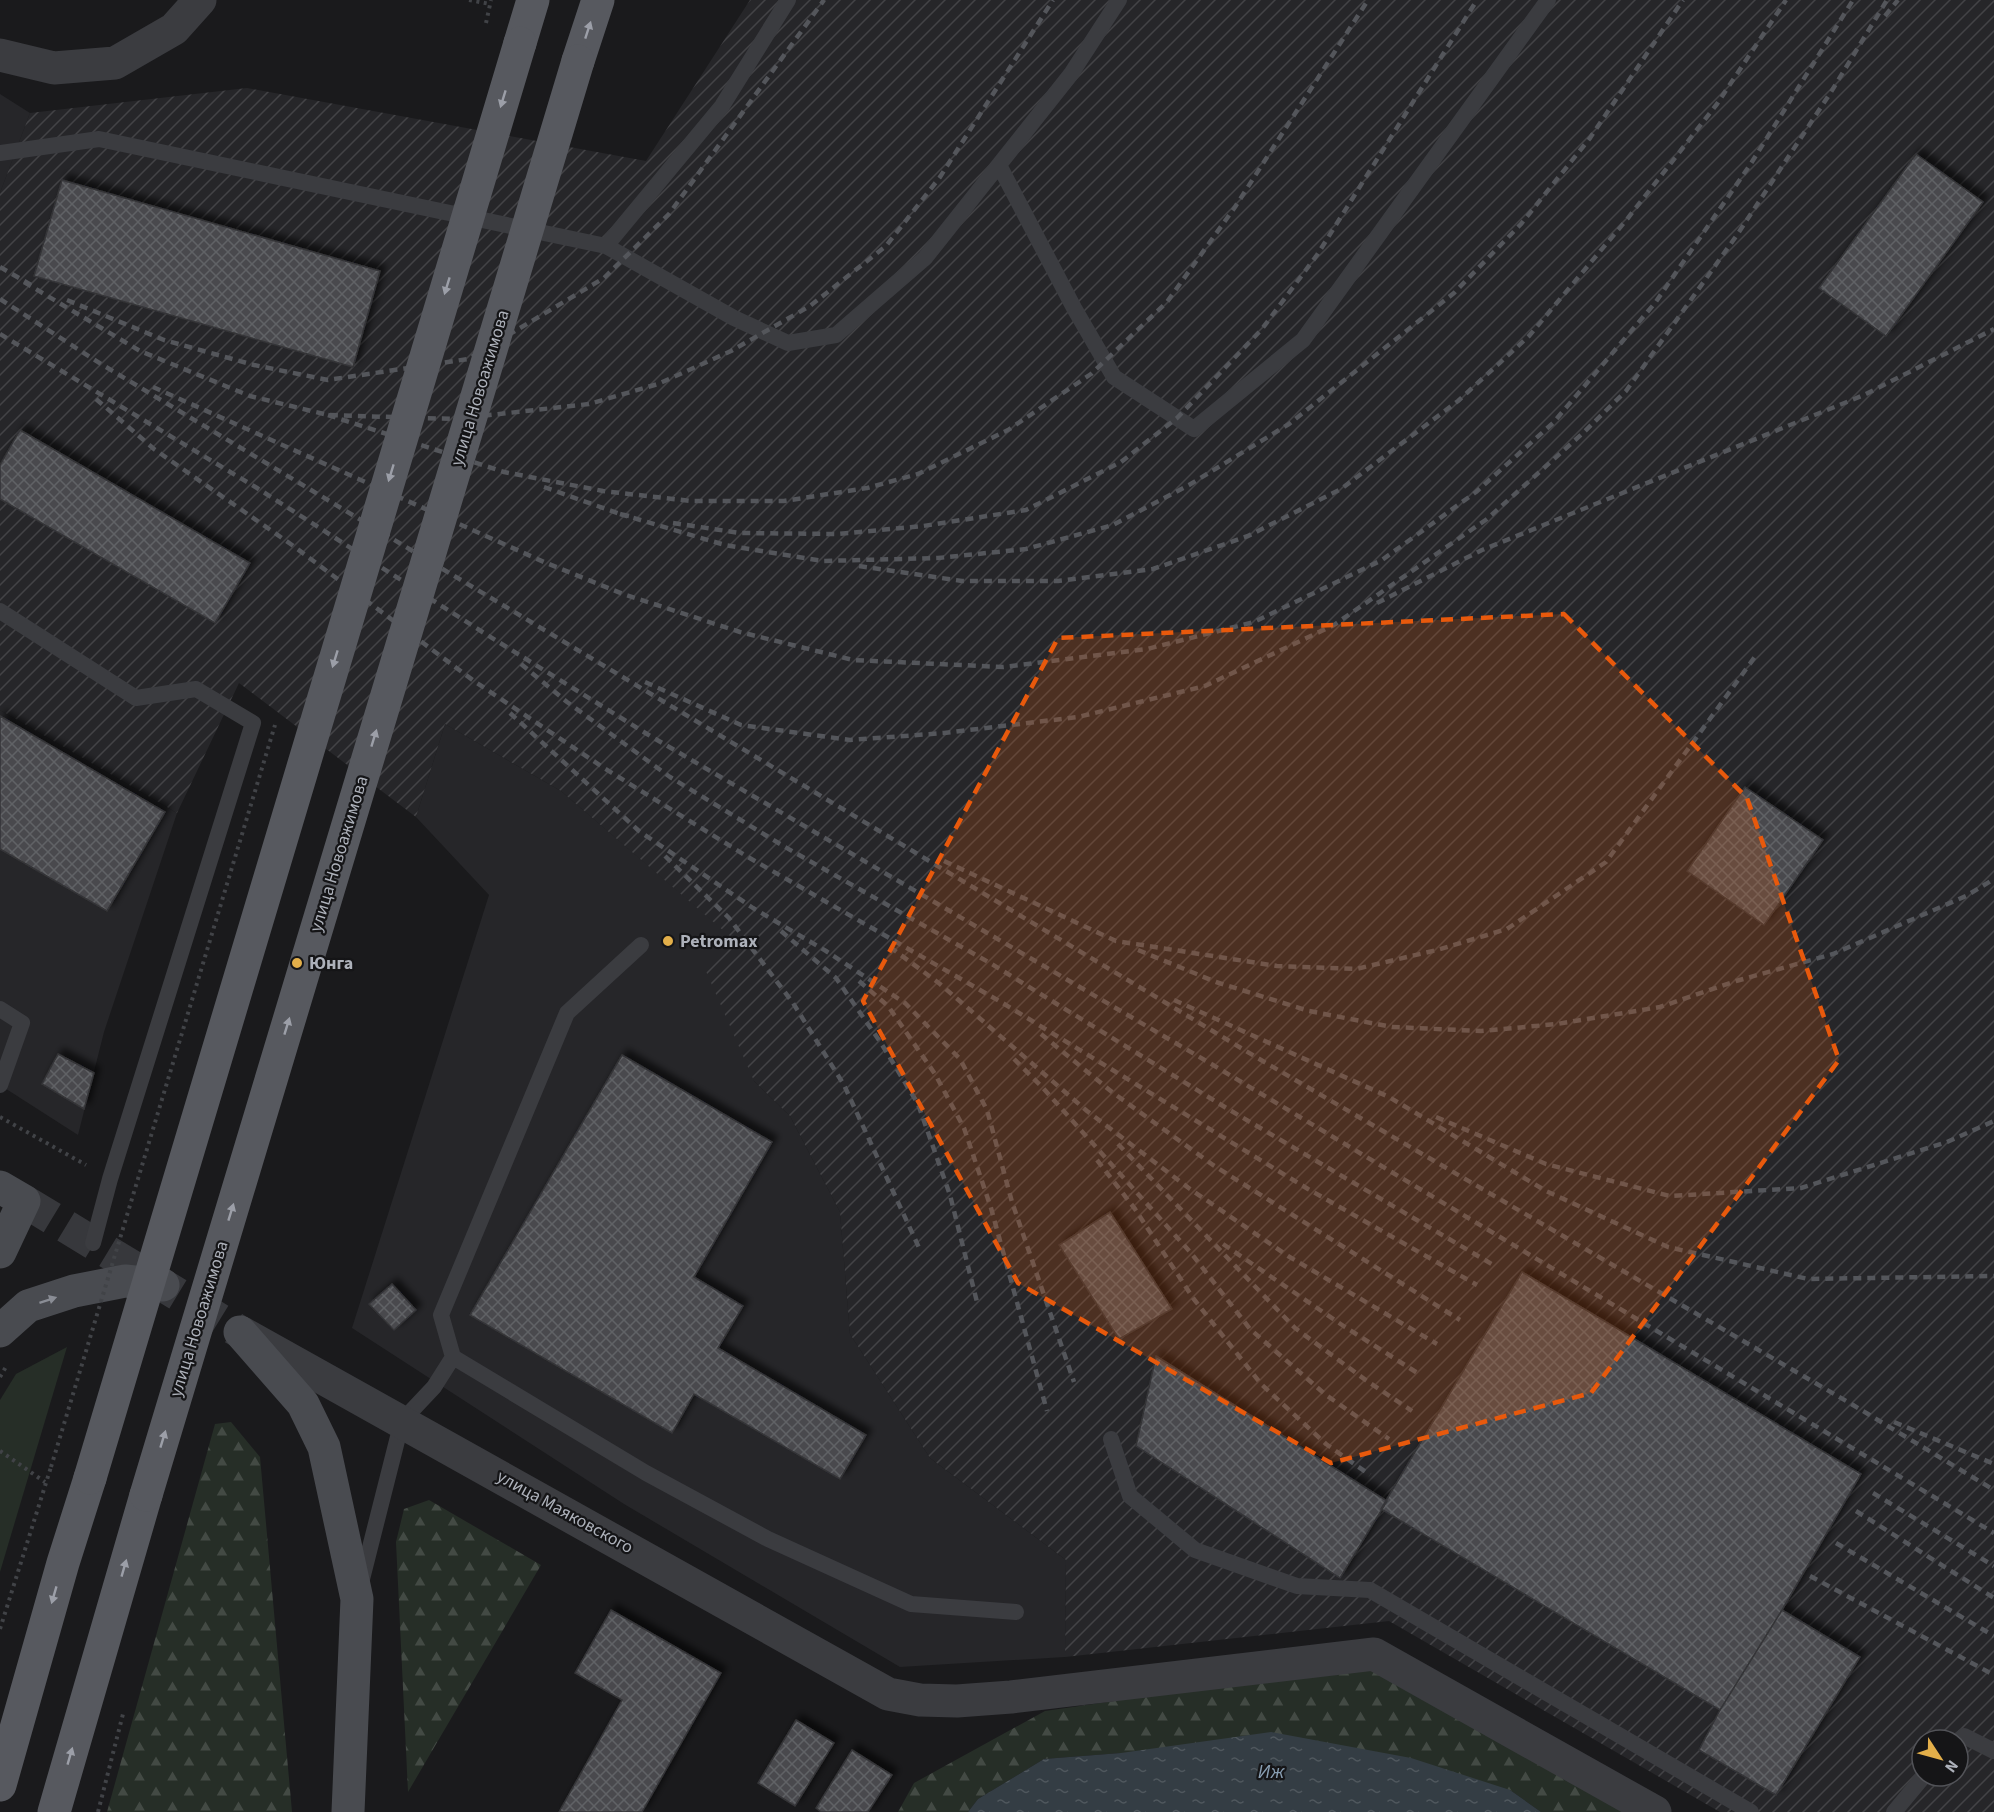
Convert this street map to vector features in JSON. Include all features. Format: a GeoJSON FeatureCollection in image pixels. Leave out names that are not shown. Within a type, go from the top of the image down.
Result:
{"type":"FeatureCollection","features":[{"type":"Feature","properties":{"kind":"main road"},"geometry":{"type":"LineString","coordinates":[[0,1785],[63,1563],[533,0]]}},
{"type":"Feature","properties":{"kind":"main road","name":"улица Новоажимова"},"geometry":{"type":"LineString","coordinates":[[54,1812],[146,1495],[598,0]]}},
{"type":"Feature","properties":{"kind":"main road"},"geometry":{"type":"LineString","coordinates":[[0,1252],[12,1194]]}},
{"type":"Feature","properties":{"kind":"main road"},"geometry":{"type":"LineString","coordinates":[[0,1331],[28,1306],[74,1291],[125,1281],[163,1285]]}},
{"type":"Feature","properties":{"kind":"main road"},"geometry":{"type":"LineString","coordinates":[[240,1332],[303,1404],[324,1447],[357,1599],[348,1812]]}},
{"type":"Feature","properties":{"kind":"street"},"geometry":{"type":"LineString","coordinates":[[0,55],[54,68],[115,63],[174,28],[200,0]]}},
{"type":"Feature","properties":{"kind":"street","name":"улица Маяковского"},"geometry":{"type":"LineString","coordinates":[[240,1332],[888,1694],[920,1700],[957,1701],[1011,1697],[1374,1654],[1655,1812]]}},
{"type":"Feature","properties":{"kind":"lane"},"geometry":{"type":"LineString","coordinates":[[606,246],[722,106],[788,0]]}},
{"type":"Feature","properties":{"kind":"lane"},"geometry":{"type":"LineString","coordinates":[[0,153],[99,139],[606,246],[734,318],[788,343],[836,335],[925,258],[1071,74],[1119,0]]}},
{"type":"Feature","properties":{"kind":"lane"},"geometry":{"type":"LineString","coordinates":[[999,165],[1074,308],[1114,376],[1194,429],[1303,340],[1548,0]]}},
{"type":"Feature","properties":{"kind":"lane"},"geometry":{"type":"LineString","coordinates":[[0,611],[136,698],[196,689],[252,723],[110,1179],[93,1243]]}},
{"type":"Feature","properties":{"kind":"lane"},"geometry":{"type":"LineString","coordinates":[[640,945],[567,1013],[441,1315],[453,1357],[646,1473],[768,1539],[911,1604],[1016,1612]]}},
{"type":"Feature","properties":{"kind":"lane"},"geometry":{"type":"LineString","coordinates":[[0,1009],[22,1023],[0,1085]]}},
{"type":"Feature","properties":{"kind":"lane"},"geometry":{"type":"LineString","coordinates":[[357,1599],[402,1421],[434,1387],[453,1357]]}},
{"type":"Feature","properties":{"kind":"lane"},"geometry":{"type":"LineString","coordinates":[[1111,1439],[1130,1496],[1195,1550],[1297,1586],[1370,1590],[1751,1812]]}},
{"type":"Feature","properties":{"kind":"lane"},"geometry":{"type":"LineString","coordinates":[[1970,1739],[1994,1751]]}},
{"type":"Feature","properties":{"kind":"lane"},"geometry":{"type":"LineString","coordinates":[[1894,1812],[1914,1788]]}},
{"type":"Feature","properties":{"kind":"path"},"geometry":{"type":"LineString","coordinates":[[469,0],[490,2],[485,33]]}},
{"type":"Feature","properties":{"kind":"path"},"geometry":{"type":"LineString","coordinates":[[0,1629],[277,721]]}},
{"type":"Feature","properties":{"kind":"path"},"geometry":{"type":"LineString","coordinates":[[0,1117],[110,1179]]}},
{"type":"Feature","properties":{"kind":"path"},"geometry":{"type":"LineString","coordinates":[[0,1451],[45,1482]]}},
{"type":"Feature","properties":{"kind":"highlighted area"},"geometry":{"type":"Polygon","coordinates":[[[1564,614],[1747,798],[1839,1060],[1591,1393],[1331,1463],[1018,1283],[863,1001],[1058,638],[1564,614]]]}},
{"type":"Feature","properties":{"kind":"shaded area"},"geometry":{"type":"Polygon","coordinates":[[[750,0],[1994,0],[1994,1812],[1720,1812],[1389,1621],[1065,1657],[1066,1560],[930,1458],[850,1334],[840,1212],[790,1116],[754,1081],[705,969],[732,938],[561,791],[445,724],[416,817],[239,683],[177,813],[0,710],[0,193],[30,113],[247,88],[646,161],[750,0]]]}},
{"type":"Feature","properties":{"kind":"shaded area"},"geometry":{"type":"Polygon","coordinates":[[[0,94],[30,113],[0,193],[0,94]]]}},
{"type":"Feature","properties":{"kind":"shaded area"},"geometry":{"type":"Polygon","coordinates":[[[0,710],[177,813],[104,1032],[78,1135],[0,1085],[0,710]]]}},
{"type":"Feature","properties":{"kind":"shaded area"},"geometry":{"type":"Polygon","coordinates":[[[445,724],[561,791],[733,938],[754,1081],[790,1116],[840,1212],[850,1334],[930,1458],[1066,1560],[1065,1657],[900,1667],[624,1504],[352,1328],[489,895],[416,817],[445,724]]]}},
{"type":"Feature","properties":{"kind":"green space"},"geometry":{"type":"Polygon","coordinates":[[[67,1347],[0,1572],[0,1400],[16,1374],[67,1347]]]}},
{"type":"Feature","properties":{"kind":"green space"},"geometry":{"type":"Polygon","coordinates":[[[231,1422],[260,1457],[292,1812],[107,1812],[215,1424],[231,1422]]]}},
{"type":"Feature","properties":{"kind":"green space"},"geometry":{"type":"Polygon","coordinates":[[[429,1500],[541,1565],[408,1792],[396,1542],[404,1509],[429,1500]]]}},
{"type":"Feature","properties":{"kind":"green space"},"geometry":{"type":"Polygon","coordinates":[[[1370,1664],[1623,1812],[1541,1812],[1510,1790],[1121,1753],[1044,1759],[978,1799],[968,1812],[898,1812],[914,1783],[1045,1711],[1370,1664]]]}},
{"type":"Feature","properties":{"kind":"water","name":"Иж"},"geometry":{"type":"Polygon","coordinates":[[[1271,1732],[1411,1758],[1510,1790],[1541,1812],[968,1812],[978,1799],[1044,1759],[1121,1753],[1271,1732]]]}},
{"type":"Feature","properties":{"kind":"building"},"geometry":{"type":"Polygon","coordinates":[[[1916,154],[1983,202],[1886,336],[1819,288],[1916,154]]]}},
{"type":"Feature","properties":{"kind":"building"},"geometry":{"type":"Polygon","coordinates":[[[62,180],[380,271],[353,367],[34,276],[62,180]]]}},
{"type":"Feature","properties":{"kind":"building"},"geometry":{"type":"Polygon","coordinates":[[[20,430],[250,563],[215,623],[0,499],[0,465],[20,430]]]}},
{"type":"Feature","properties":{"kind":"building"},"geometry":{"type":"Polygon","coordinates":[[[0,716],[165,812],[107,911],[0,849],[0,716]]]}},
{"type":"Feature","properties":{"kind":"building"},"geometry":{"type":"Polygon","coordinates":[[[1745,787],[1823,840],[1764,925],[1687,871],[1745,787]]]}},
{"type":"Feature","properties":{"kind":"building"},"geometry":{"type":"Polygon","coordinates":[[[58,1054],[94,1073],[84,1109],[42,1084],[58,1054]]]}},
{"type":"Feature","properties":{"kind":"building"},"geometry":{"type":"Polygon","coordinates":[[[622,1055],[772,1142],[694,1277],[743,1306],[718,1348],[866,1435],[840,1479],[694,1394],[672,1433],[470,1315],[622,1055]]]}},
{"type":"Feature","properties":{"kind":"building"},"geometry":{"type":"Polygon","coordinates":[[[1110,1212],[1172,1309],[1119,1339],[1059,1245],[1110,1212]]]}},
{"type":"Feature","properties":{"kind":"building"},"geometry":{"type":"Polygon","coordinates":[[[1522,1272],[1861,1474],[1782,1610],[1720,1710],[1381,1509],[1522,1272]]]}},
{"type":"Feature","properties":{"kind":"building"},"geometry":{"type":"Polygon","coordinates":[[[392,1284],[416,1310],[394,1330],[369,1304],[392,1284]]]}},
{"type":"Feature","properties":{"kind":"building"},"geometry":{"type":"Polygon","coordinates":[[[1156,1356],[1387,1501],[1340,1578],[1136,1446],[1156,1356]]]}},
{"type":"Feature","properties":{"kind":"building"},"geometry":{"type":"Polygon","coordinates":[[[611,1610],[721,1673],[642,1812],[559,1812],[622,1700],[575,1673],[611,1610]]]}},
{"type":"Feature","properties":{"kind":"building"},"geometry":{"type":"Polygon","coordinates":[[[1782,1610],[1860,1657],[1776,1795],[1699,1750],[1720,1710],[1782,1610]]]}},
{"type":"Feature","properties":{"kind":"building"},"geometry":{"type":"Polygon","coordinates":[[[796,1720],[834,1743],[795,1806],[758,1783],[796,1720]]]}},
{"type":"Feature","properties":{"kind":"building"},"geometry":{"type":"Polygon","coordinates":[[[852,1750],[892,1775],[868,1812],[821,1812],[816,1808],[852,1750]]]}},
{"type":"Feature","properties":{"kind":"tunnel"},"geometry":{"type":"LineString","coordinates":[[24,1201],[240,1332]]}},
{"type":"Feature","properties":{"kind":"railway"},"geometry":{"type":"LineString","coordinates":[[67,300],[164,340],[254,365],[328,380],[468,359],[604,278],[669,214],[824,0]]}},
{"type":"Feature","properties":{"kind":"railway"},"geometry":{"type":"LineString","coordinates":[[24,282],[140,351],[250,396],[328,415],[454,419],[589,404],[658,384],[731,351],[810,306],[886,246],[940,177],[1053,0]]}},
{"type":"Feature","properties":{"kind":"railway"},"geometry":{"type":"LineString","coordinates":[[328,415],[504,472],[603,491],[691,501],[784,501],[867,488],[918,474],[1008,430],[1091,374],[1167,302],[1235,207],[1368,0]]}},
{"type":"Feature","properties":{"kind":"railway"},"geometry":{"type":"LineString","coordinates":[[673,523],[740,533],[838,534],[923,526],[1026,510],[1121,462],[1177,418],[1262,329],[1317,255],[1477,0]]}},
{"type":"Feature","properties":{"kind":"railway"},"geometry":{"type":"LineString","coordinates":[[620,514],[725,545],[823,561],[938,558],[1026,549],[1113,525],[1189,485],[1289,424],[1454,293],[1521,224],[1590,138],[1683,0]]}},
{"type":"Feature","properties":{"kind":"railway"},"geometry":{"type":"LineString","coordinates":[[859,566],[962,581],[1058,581],[1153,569],[1248,536],[1341,489],[1458,401],[1529,336],[1628,218],[1717,104],[1786,0]]}},
{"type":"Feature","properties":{"kind":"railway"},"geometry":{"type":"LineString","coordinates":[[153,387],[544,562],[623,594],[740,632],[853,660],[1003,667],[1147,649],[1254,622],[1382,560],[1476,492],[1553,423],[1655,303],[1750,165],[1853,0]]}},
{"type":"Feature","properties":{"kind":"railway"},"geometry":{"type":"LineString","coordinates":[[645,682],[741,725],[850,740],[944,733],[1078,717],[1205,686],[1334,625],[1487,519],[1626,391],[1737,235],[1831,92],[1887,0]]}},
{"type":"Feature","properties":{"kind":"railway"},"geometry":{"type":"LineString","coordinates":[[1885,16],[1898,0]]}},
{"type":"Feature","properties":{"kind":"railway"},"geometry":{"type":"LineString","coordinates":[[0,267],[31,285]]}},
{"type":"Feature","properties":{"kind":"railway"},"geometry":{"type":"LineString","coordinates":[[0,299],[101,364],[1261,1060],[1853,1405],[1994,1490]]}},
{"type":"Feature","properties":{"kind":"railway"},"geometry":{"type":"LineString","coordinates":[[1377,603],[1482,550],[1864,395],[1994,329]]}},
{"type":"Feature","properties":{"kind":"railway"},"geometry":{"type":"LineString","coordinates":[[0,334],[257,488],[647,734],[1208,1062],[1994,1533]]}},
{"type":"Feature","properties":{"kind":"railway"},"geometry":{"type":"LineString","coordinates":[[96,399],[154,449],[292,545],[474,681],[604,768],[748,857],[1001,1002],[1308,1189],[1477,1285]]}},
{"type":"Feature","properties":{"kind":"railway"},"geometry":{"type":"LineString","coordinates":[[544,487],[629,516]]}},
{"type":"Feature","properties":{"kind":"railway"},"geometry":{"type":"LineString","coordinates":[[944,861],[1116,941],[1277,966],[1356,969],[1437,950],[1507,929],[1606,862],[1757,654]]}},
{"type":"Feature","properties":{"kind":"railway"},"geometry":{"type":"LineString","coordinates":[[521,664],[567,702],[670,777],[785,847],[990,963],[1228,1109],[1495,1266]]}},
{"type":"Feature","properties":{"kind":"railway"},"geometry":{"type":"LineString","coordinates":[[510,713],[639,831],[753,908],[826,951],[905,1003],[960,1059],[987,1110],[1012,1202],[1074,1382]]}},
{"type":"Feature","properties":{"kind":"railway"},"geometry":{"type":"LineString","coordinates":[[665,856],[729,918],[793,1003],[844,1085],[921,1252]]}},
{"type":"Feature","properties":{"kind":"railway"},"geometry":{"type":"LineString","coordinates":[[1138,950],[1216,982],[1309,1011],[1392,1027],[1481,1031],[1557,1024],[1660,1007],[1736,981],[1833,954],[1966,896],[1994,879]]}},
{"type":"Feature","properties":{"kind":"railway"},"geometry":{"type":"LineString","coordinates":[[781,931],[836,978],[881,1043],[918,1104],[950,1195],[978,1306]]}},
{"type":"Feature","properties":{"kind":"railway"},"geometry":{"type":"LineString","coordinates":[[890,947],[940,984],[1087,1111],[1190,1189],[1288,1256],[1437,1344]]}},
{"type":"Feature","properties":{"kind":"railway"},"geometry":{"type":"LineString","coordinates":[[859,981],[888,1006],[935,1074],[964,1128],[991,1208],[1047,1411]]}},
{"type":"Feature","properties":{"kind":"railway"},"geometry":{"type":"LineString","coordinates":[[1174,1000],[1389,1097],[1546,1191],[1668,1247],[1808,1279],[1994,1276]]}},
{"type":"Feature","properties":{"kind":"railway"},"geometry":{"type":"LineString","coordinates":[[1041,1034],[1112,1092],[1213,1165],[1460,1320]]}},
{"type":"Feature","properties":{"kind":"railway"},"geometry":{"type":"LineString","coordinates":[[1014,1059],[1043,1088],[1191,1253],[1250,1329],[1326,1395],[1389,1439]]}},
{"type":"Feature","properties":{"kind":"railway"},"geometry":{"type":"LineString","coordinates":[[1436,1117],[1546,1164],[1670,1196],[1801,1188],[1947,1142],[1994,1121]]}},
{"type":"Feature","properties":{"kind":"railway"},"geometry":{"type":"LineString","coordinates":[[1118,1144],[1295,1328],[1412,1411]]}},
{"type":"Feature","properties":{"kind":"railway"},"geometry":{"type":"LineString","coordinates":[[1097,1160],[1135,1209],[1193,1298],[1261,1384],[1326,1444],[1370,1475]]}},
{"type":"Feature","properties":{"kind":"railway"},"geometry":{"type":"LineString","coordinates":[[1223,1244],[1419,1374]]}},
{"type":"Feature","properties":{"kind":"railway"},"geometry":{"type":"LineString","coordinates":[[1894,1422],[1994,1464]]}},
{"type":"Feature","properties":{"kind":"railway"},"geometry":{"type":"LineString","coordinates":[[1873,1493],[1994,1566]]}},
{"type":"Feature","properties":{"kind":"railway"},"geometry":{"type":"LineString","coordinates":[[1856,1511],[1994,1598]]}},
{"type":"Feature","properties":{"kind":"railway"},"geometry":{"type":"LineString","coordinates":[[1836,1543],[1994,1636]]}},
{"type":"Feature","properties":{"kind":"railway"},"geometry":{"type":"LineString","coordinates":[[1810,1576],[1994,1675]]}},
{"type":"Feature","properties":{"kind":"place","name":"Petromax"},"geometry":{"type":"Point","coordinates":[668,941]}},
{"type":"Feature","properties":{"kind":"place","name":"Юнга"},"geometry":{"type":"Point","coordinates":[297,963]}}]}
